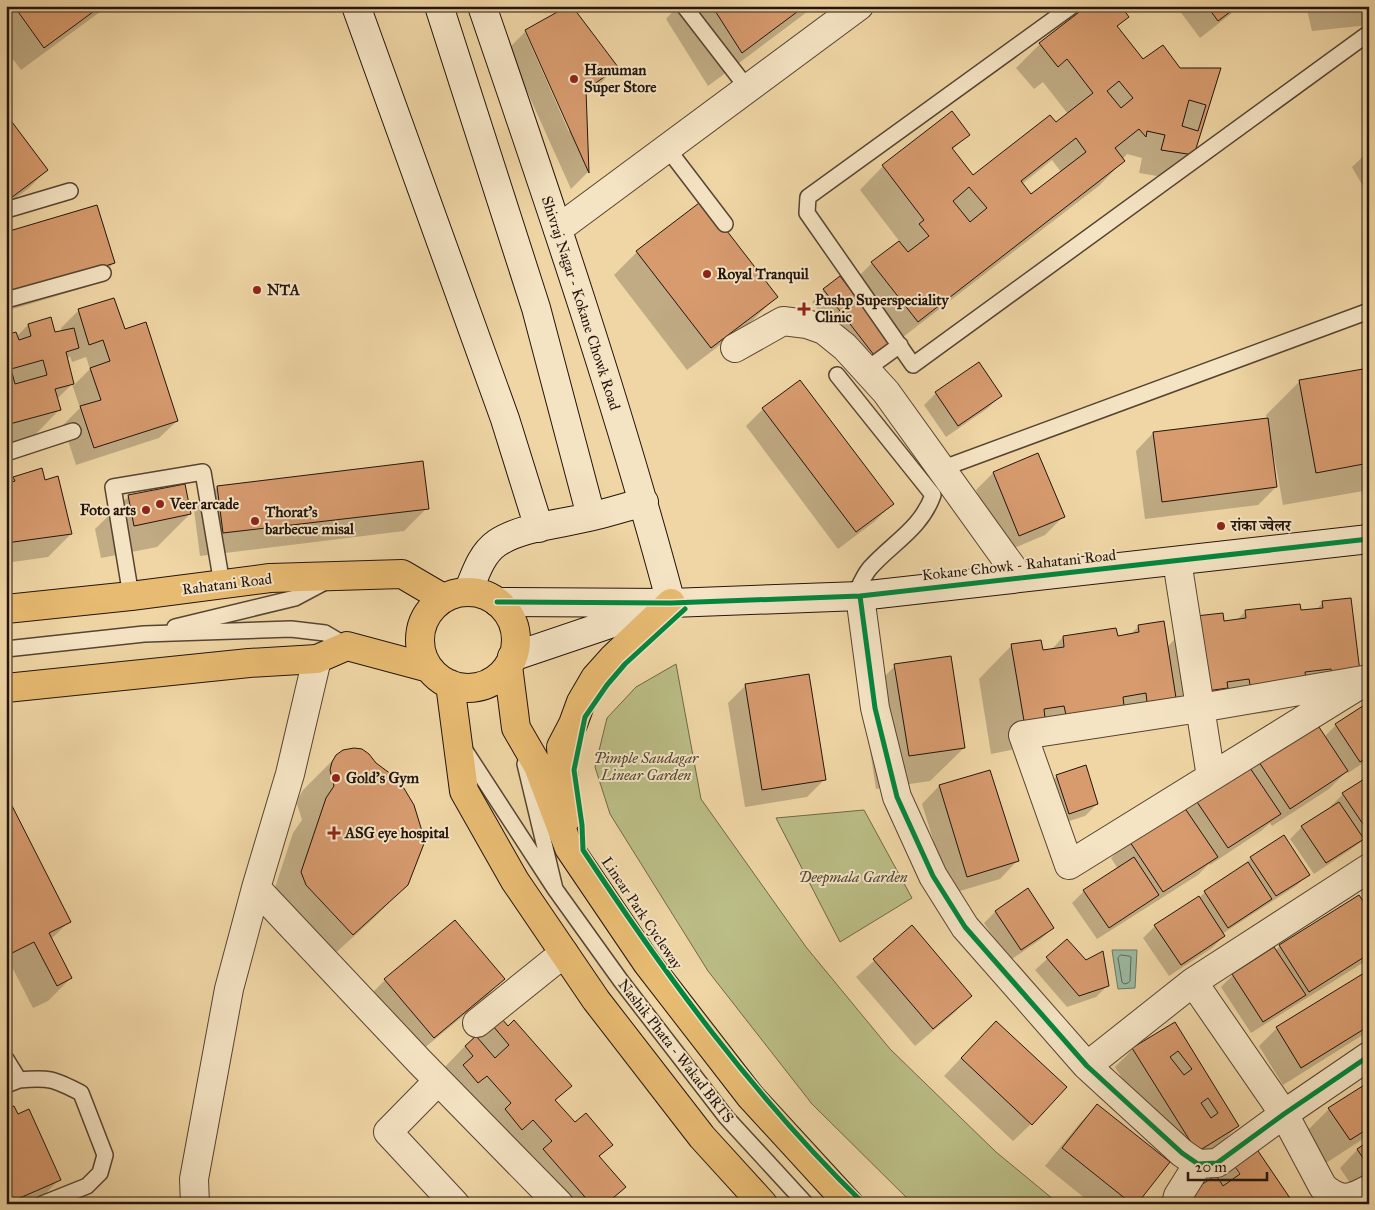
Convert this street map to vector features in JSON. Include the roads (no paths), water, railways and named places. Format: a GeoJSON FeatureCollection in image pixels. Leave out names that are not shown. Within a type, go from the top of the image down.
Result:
{"type":"FeatureCollection","features":[{"type":"Feature","properties":{"kind":"main road","name":"Rahatani Road"},"geometry":{"type":"LineString","coordinates":[[6,609],[131,596],[270,578],[402,574],[455,595]]}},
{"type":"Feature","properties":{"kind":"main road"},"geometry":{"type":"LineString","coordinates":[[763,1204],[702,1137],[596,1000],[515,881],[464,791],[457,739],[440,676],[421,652],[420,634],[430,610],[455,595],[480,594],[498,602],[511,618],[516,637],[510,662],[516,728],[538,766],[569,848],[647,962],[750,1096],[849,1204]]}},
{"type":"Feature","properties":{"kind":"main road"},"geometry":{"type":"LineString","coordinates":[[569,848],[561,746],[573,724],[581,702],[595,678],[612,659],[671,603]]}},
{"type":"Feature","properties":{"kind":"main road"},"geometry":{"type":"LineString","coordinates":[[6,688],[240,664],[317,659],[346,646],[469,687],[486,684],[502,673],[510,662]]}},
{"type":"Feature","properties":{"kind":"street"},"geometry":{"type":"LineString","coordinates":[[356,6],[505,419],[539,528]]}},
{"type":"Feature","properties":{"kind":"street"},"geometry":{"type":"LineString","coordinates":[[439,6],[536,308],[591,516]]}},
{"type":"Feature","properties":{"kind":"street","name":"Shivraj Nagar - Kokane Chowk Road"},"geometry":{"type":"LineString","coordinates":[[482,6],[558,229],[644,502],[671,603]]}},
{"type":"Feature","properties":{"kind":"street"},"geometry":{"type":"LineString","coordinates":[[558,229],[859,6]]}},
{"type":"Feature","properties":{"kind":"street"},"geometry":{"type":"LineString","coordinates":[[735,348],[783,320],[807,324],[824,330],[845,347],[867,369],[886,392],[1019,577]]}},
{"type":"Feature","properties":{"kind":"street"},"geometry":{"type":"LineString","coordinates":[[455,595],[496,544],[514,535],[644,502]]}},
{"type":"Feature","properties":{"kind":"street","name":"Kokane Chowk - Rahatani Road"},"geometry":{"type":"LineString","coordinates":[[671,603],[857,596],[1369,539]]}},
{"type":"Feature","properties":{"kind":"street"},"geometry":{"type":"LineString","coordinates":[[1177,561],[1211,777]]}},
{"type":"Feature","properties":{"kind":"street"},"geometry":{"type":"LineString","coordinates":[[857,596],[875,708],[897,796],[933,876],[965,926],[1087,1066],[1182,1153],[1198,1164],[1217,1163],[1284,1114],[1369,1056]]}},
{"type":"Feature","properties":{"kind":"street"},"geometry":{"type":"LineString","coordinates":[[498,602],[671,603]]}},
{"type":"Feature","properties":{"kind":"street"},"geometry":{"type":"LineString","coordinates":[[510,662],[671,603]]}},
{"type":"Feature","properties":{"kind":"street"},"geometry":{"type":"LineString","coordinates":[[195,1204],[194,1179],[229,989],[256,888],[290,774],[317,659]]}},
{"type":"Feature","properties":{"kind":"street"},"geometry":{"type":"LineString","coordinates":[[1369,679],[1211,777],[1069,865],[1023,735],[1200,708],[1369,679]]}},
{"type":"Feature","properties":{"kind":"street"},"geometry":{"type":"LineString","coordinates":[[1087,1066],[1193,982],[1369,868]]}},
{"type":"Feature","properties":{"kind":"street"},"geometry":{"type":"LineString","coordinates":[[256,888],[438,1081],[559,1204]]}},
{"type":"Feature","properties":{"kind":"street"},"geometry":{"type":"LineString","coordinates":[[477,1023],[564,953]]}},
{"type":"Feature","properties":{"kind":"street"},"geometry":{"type":"LineString","coordinates":[[1193,982],[1284,1114],[1323,1188],[1343,1199],[1352,1198],[1369,1189]]}},
{"type":"Feature","properties":{"kind":"street"},"geometry":{"type":"LineString","coordinates":[[438,1081],[388,1132],[455,1204]]}},
{"type":"Feature","properties":{"kind":"street"},"geometry":{"type":"LineString","coordinates":[[1176,1204],[1178,1196],[1198,1164]]}},
{"type":"Feature","properties":{"kind":"lane"},"geometry":{"type":"LineString","coordinates":[[684,6],[748,89]]}},
{"type":"Feature","properties":{"kind":"lane"},"geometry":{"type":"LineString","coordinates":[[1072,6],[808,197],[807,213],[914,365],[1369,33]]}},
{"type":"Feature","properties":{"kind":"lane"},"geometry":{"type":"LineString","coordinates":[[667,148],[725,224]]}},
{"type":"Feature","properties":{"kind":"lane"},"geometry":{"type":"LineString","coordinates":[[6,210],[70,191]]}},
{"type":"Feature","properties":{"kind":"lane"},"geometry":{"type":"LineString","coordinates":[[6,300],[103,273]]}},
{"type":"Feature","properties":{"kind":"lane"},"geometry":{"type":"LineString","coordinates":[[941,469],[1369,311]]}},
{"type":"Feature","properties":{"kind":"lane"},"geometry":{"type":"LineString","coordinates":[[867,369],[900,345]]}},
{"type":"Feature","properties":{"kind":"lane"},"geometry":{"type":"LineString","coordinates":[[837,375],[933,495],[929,507],[912,530],[869,570],[857,596]]}},
{"type":"Feature","properties":{"kind":"lane"},"geometry":{"type":"LineString","coordinates":[[6,453],[73,431]]}},
{"type":"Feature","properties":{"kind":"lane"},"geometry":{"type":"LineString","coordinates":[[131,596],[112,487],[203,472],[222,584]]}},
{"type":"Feature","properties":{"kind":"lane"},"geometry":{"type":"LineString","coordinates":[[144,634],[295,598],[333,577]]}},
{"type":"Feature","properties":{"kind":"lane"},"geometry":{"type":"LineString","coordinates":[[6,649],[144,634],[291,630],[325,633],[346,646]]}},
{"type":"Feature","properties":{"kind":"lane","name":"Nashik Phata - Wakad BRTS"},"geometry":{"type":"LineString","coordinates":[[516,728],[555,889]]}},
{"type":"Feature","properties":{"kind":"lane","name":"Nashik Phata - Wakad BRTS"},"geometry":{"type":"LineString","coordinates":[[457,739],[555,889],[621,981],[726,1117],[806,1204]]}},
{"type":"Feature","properties":{"kind":"lane"},"geometry":{"type":"LineString","coordinates":[[6,1059],[13,1083],[42,1078],[60,1082],[81,1092],[105,1155],[100,1172],[87,1186],[42,1204]]}},
{"type":"Feature","properties":{"kind":"water"},"geometry":{"type":"Polygon","coordinates":[[[1112,950],[1137,950],[1135,988],[1118,989],[1112,950]]]}},
{"type":"Feature","properties":{"kind":"place","name":"Hanuman Super Store"},"geometry":{"type":"Point","coordinates":[574,79]}},
{"type":"Feature","properties":{"kind":"place","name":"Royal Tranquil"},"geometry":{"type":"Point","coordinates":[707,274]}},
{"type":"Feature","properties":{"kind":"place","name":"NTA"},"geometry":{"type":"Point","coordinates":[257,290]}},
{"type":"Feature","properties":{"kind":"place","name":"Pushp Superspeciality Clinic"},"geometry":{"type":"Point","coordinates":[804,309]}},
{"type":"Feature","properties":{"kind":"place","name":"Veer arcade"},"geometry":{"type":"Point","coordinates":[160,504]}},
{"type":"Feature","properties":{"kind":"place","name":"Foto arts"},"geometry":{"type":"Point","coordinates":[146,510]}},
{"type":"Feature","properties":{"kind":"place","name":"Thorat’s barbecue misal"},"geometry":{"type":"Point","coordinates":[255,521]}},
{"type":"Feature","properties":{"kind":"place","name":"रांका ज्वेलर"},"geometry":{"type":"Point","coordinates":[1221,526]}},
{"type":"Feature","properties":{"kind":"place","name":"Gold's Gym"},"geometry":{"type":"Point","coordinates":[336,778]}},
{"type":"Feature","properties":{"kind":"place","name":"ASG eye hospital"},"geometry":{"type":"Point","coordinates":[334,833]}},
{"type":"Feature","properties":{"kind":"park label","name":"Pimple Saudagar Linear Garden"},"geometry":{"type":"Point","coordinates":[646,766]}},
{"type":"Feature","properties":{"kind":"park label","name":"Deepmala Garden"},"geometry":{"type":"Point","coordinates":[853,877]}}]}
